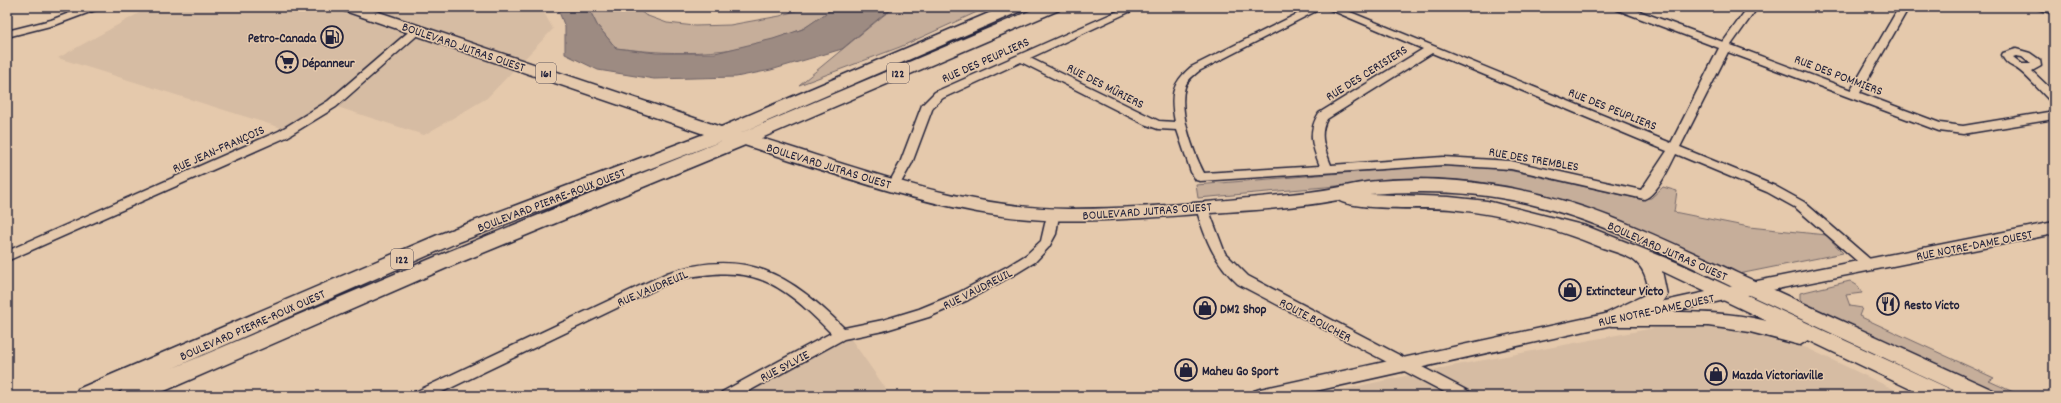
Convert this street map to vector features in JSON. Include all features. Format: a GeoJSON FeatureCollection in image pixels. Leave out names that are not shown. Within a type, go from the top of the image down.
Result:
{"type":"FeatureCollection","features":[{"type":"Feature","properties":{"kind":"main road","name":"BOULEVARD JUTRAS OUEST"},"geometry":{"type":"LineString","coordinates":[[348,7],[744,140],[894,185],[941,198],[976,205],[1053,215],[1094,215],[1202,208],[1329,195],[1368,188],[1431,186],[1481,190],[1546,202],[1614,225],[1986,396]]}},
{"type":"Feature","properties":{"kind":"main road","name":"BOULEVARD PIERRE-ROUX OUEST"},"geometry":{"type":"LineString","coordinates":[[86,396],[447,239],[722,133],[1017,7]]}},
{"type":"Feature","properties":{"kind":"main road","name":"BOULEVARD PIERRE-ROUX OUEST"},"geometry":{"type":"LineString","coordinates":[[130,396],[442,262],[744,140],[1053,7]]}},
{"type":"Feature","properties":{"kind":"main road","name":"BOULEVARD JUTRAS OUEST"},"geometry":{"type":"LineString","coordinates":[[1329,195],[1374,201],[1449,203],[1487,207],[1580,231],[1636,252],[1945,396]]}},
{"type":"Feature","properties":{"kind":"main road"},"geometry":{"type":"LineString","coordinates":[[1612,319],[1652,301],[1658,295],[1656,274],[1650,265],[1636,252]]}},
{"type":"Feature","properties":{"kind":"main road"},"geometry":{"type":"LineString","coordinates":[[1612,319],[1708,319],[1729,321],[1770,329],[1851,352]]}},
{"type":"Feature","properties":{"kind":"street"},"geometry":{"type":"LineString","coordinates":[[7,34],[54,22],[94,7]]}},
{"type":"Feature","properties":{"kind":"street","name":"RUE DES PEUPLIERS"},"geometry":{"type":"LineString","coordinates":[[894,185],[906,163],[928,105],[932,100],[939,95],[1135,7]]}},
{"type":"Feature","properties":{"kind":"street"},"geometry":{"type":"LineString","coordinates":[[1182,126],[1178,112],[1177,97],[1180,86],[1185,77],[1195,69],[1319,7]]}},
{"type":"Feature","properties":{"kind":"street","name":"RUE DES PEUPLIERS"},"geometry":{"type":"LineString","coordinates":[[1329,7],[1673,148],[1787,197],[1813,216],[1868,264]]}},
{"type":"Feature","properties":{"kind":"street","name":"RUE DES POMMIERS"},"geometry":{"type":"LineString","coordinates":[[1619,7],[1939,127],[1963,130],[2054,114]]}},
{"type":"Feature","properties":{"kind":"street","name":"RUE DES TREMBLES"},"geometry":{"type":"LineString","coordinates":[[1182,126],[1200,177],[1206,178],[1443,160],[1481,162],[1535,170],[1644,195],[1650,189],[1673,148],[1725,47],[1752,7]]}},
{"type":"Feature","properties":{"kind":"street"},"geometry":{"type":"LineString","coordinates":[[1853,94],[1904,7]]}},
{"type":"Feature","properties":{"kind":"street"},"geometry":{"type":"LineString","coordinates":[[2042,7],[2054,11]]}},
{"type":"Feature","properties":{"kind":"street","name":"RUE JEAN-FRANÇOIS"},"geometry":{"type":"LineString","coordinates":[[7,256],[283,134],[332,104],[417,30]]}},
{"type":"Feature","properties":{"kind":"street","name":"RUE DES CERISIERS"},"geometry":{"type":"LineString","coordinates":[[1327,168],[1316,137],[1317,124],[1323,116],[1431,49]]}},
{"type":"Feature","properties":{"kind":"street","name":"RUE DES MÛRIERS"},"geometry":{"type":"LineString","coordinates":[[1021,58],[1148,122],[1158,125],[1182,126]]}},
{"type":"Feature","properties":{"kind":"street"},"geometry":{"type":"LineString","coordinates":[[2022,67],[2054,98]]}},
{"type":"Feature","properties":{"kind":"street","name":"ROUTE BOUCHER"},"geometry":{"type":"LineString","coordinates":[[1202,208],[1219,256],[1229,269],[1243,280],[1466,396]]}},
{"type":"Feature","properties":{"kind":"street","name":"RUE VAUDREUIL"},"geometry":{"type":"LineString","coordinates":[[420,396],[672,276],[696,269],[730,266],[756,271],[782,282],[811,305],[842,334],[899,322],[973,293],[1017,267],[1037,253],[1046,243],[1052,230],[1053,215]]}},
{"type":"Feature","properties":{"kind":"street","name":"RUE NOTRE-DAME OUEST"},"geometry":{"type":"LineString","coordinates":[[1260,396],[1752,288],[2054,228]]}},
{"type":"Feature","properties":{"kind":"street","name":"RUE SYLVIE"},"geometry":{"type":"LineString","coordinates":[[727,396],[842,334]]}},
{"type":"Feature","properties":{"kind":"shaded area"},"geometry":{"type":"Polygon","coordinates":[[[122,7],[541,7],[553,29],[487,98],[424,135],[328,104],[285,129],[58,58],[141,12],[122,7]]]}},
{"type":"Feature","properties":{"kind":"shaded area"},"geometry":{"type":"Polygon","coordinates":[[[557,7],[588,7],[597,25],[616,48],[656,53],[715,53],[773,39],[803,29],[835,7],[896,7],[883,15],[842,49],[771,70],[736,77],[654,79],[598,70],[565,54],[565,27],[557,7]]]}},
{"type":"Feature","properties":{"kind":"shaded area"},"geometry":{"type":"Polygon","coordinates":[[[588,7],[636,7],[645,15],[667,23],[695,26],[730,25],[780,16],[806,7],[835,7],[806,27],[780,38],[734,49],[687,53],[639,51],[616,48],[597,25],[588,7]]]}},
{"type":"Feature","properties":{"kind":"shaded area"},"geometry":{"type":"Polygon","coordinates":[[[896,7],[988,7],[900,47],[799,85],[884,15],[896,7]]]}},
{"type":"Feature","properties":{"kind":"shaded area"},"geometry":{"type":"Polygon","coordinates":[[[1441,165],[1479,166],[1513,171],[1640,199],[1651,198],[1663,187],[1677,191],[1674,212],[1749,227],[1826,235],[1843,253],[1739,274],[1560,202],[1507,186],[1473,181],[1428,180],[1383,182],[1198,198],[1196,185],[1441,165]]]}},
{"type":"Feature","properties":{"kind":"shaded area"},"geometry":{"type":"Polygon","coordinates":[[[1850,281],[1858,286],[1862,293],[1846,295],[1850,306],[1862,308],[1859,316],[1994,378],[1989,381],[2022,396],[2003,396],[1809,308],[1800,299],[1800,293],[1850,281]]]}},
{"type":"Feature","properties":{"kind":"shaded area"},"geometry":{"type":"Polygon","coordinates":[[[1711,325],[1768,336],[1807,348],[1908,396],[1313,396],[1452,366],[1654,328],[1711,325]]]}},
{"type":"Feature","properties":{"kind":"shaded area"},"geometry":{"type":"Polygon","coordinates":[[[846,332],[891,396],[730,396],[846,332]]]}},
{"type":"Feature","properties":{"kind":"place","name":"Petro-Canada"},"geometry":{"type":"Point","coordinates":[332,37]}},
{"type":"Feature","properties":{"kind":"place","name":"Dépanneur"},"geometry":{"type":"Point","coordinates":[287,62]}},
{"type":"Feature","properties":{"kind":"place","name":"Extincteur Victo"},"geometry":{"type":"Point","coordinates":[1570,290]}},
{"type":"Feature","properties":{"kind":"place","name":"Resto Victo"},"geometry":{"type":"Point","coordinates":[1888,304]}},
{"type":"Feature","properties":{"kind":"place","name":"DM2 Shop"},"geometry":{"type":"Point","coordinates":[1205,308]}},
{"type":"Feature","properties":{"kind":"place","name":"Maheu Go Sport"},"geometry":{"type":"Point","coordinates":[1186,370]}},
{"type":"Feature","properties":{"kind":"place","name":"Mazda Victoriaville"},"geometry":{"type":"Point","coordinates":[1716,374]}}]}
